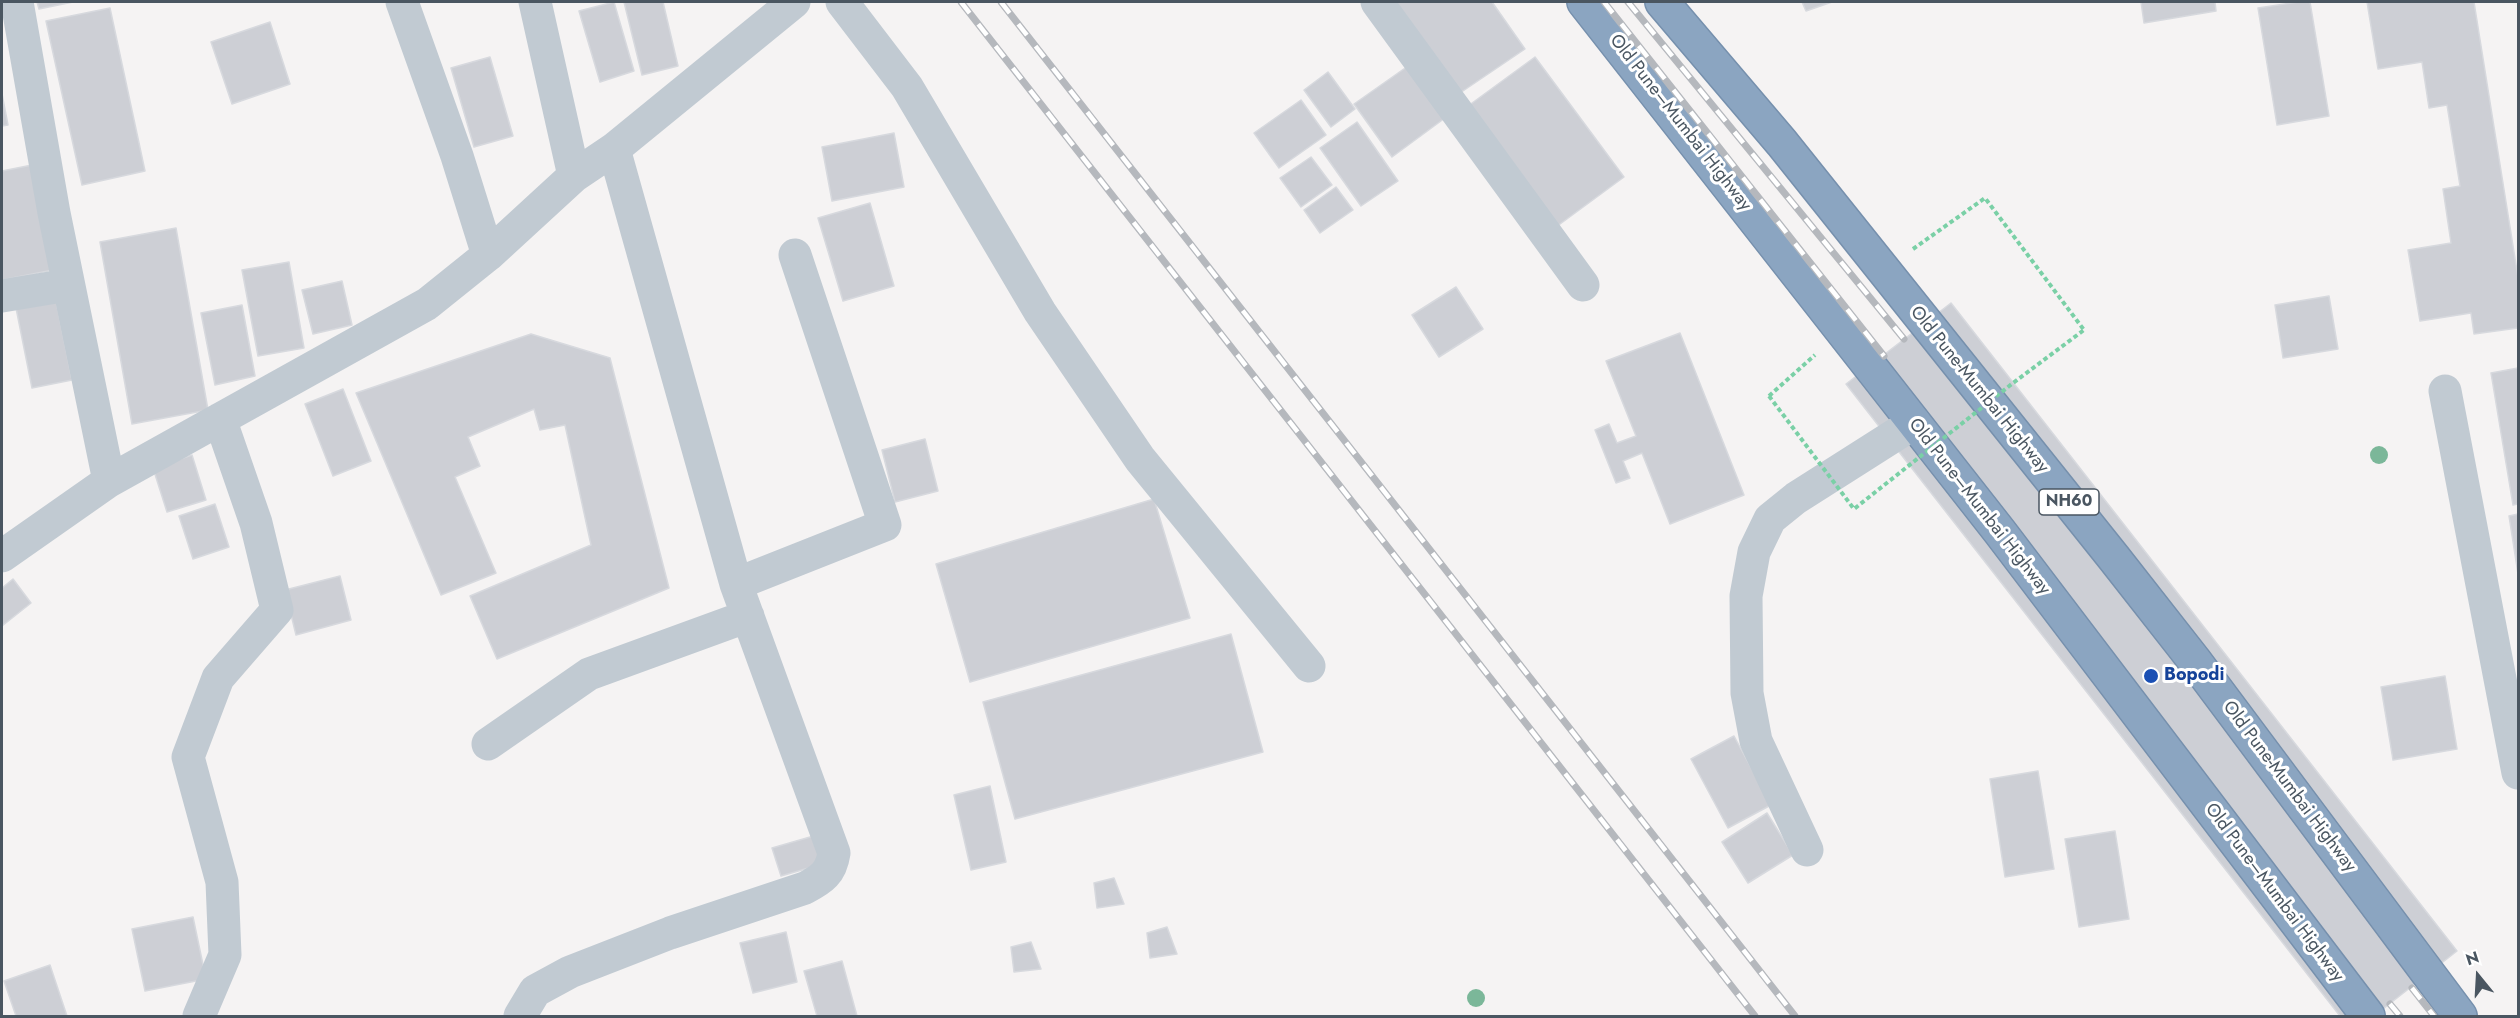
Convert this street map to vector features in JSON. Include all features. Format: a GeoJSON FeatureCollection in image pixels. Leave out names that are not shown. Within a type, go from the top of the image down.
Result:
{"type":"FeatureCollection","features":[{"type":"Feature","properties":{"kind":"highway","name":"Old Pune–Mumbai Highway"},"geometry":{"type":"LineString","coordinates":[[1584,2],[1914,423],[2368,1017]]}},
{"type":"Feature","properties":{"kind":"highway","name":"Old Pune-Mumbai Highway"},"geometry":{"type":"LineString","coordinates":[[1662,2],[1782,143],[2194,660],[2460,1017]]}},
{"type":"Feature","properties":{"kind":"street"},"geometry":{"type":"LineString","coordinates":[[18,2],[68,285],[109,481]]}},
{"type":"Feature","properties":{"kind":"street"},"geometry":{"type":"LineString","coordinates":[[402,2],[453,146],[488,255]]}},
{"type":"Feature","properties":{"kind":"street"},"geometry":{"type":"LineString","coordinates":[[535,2],[574,176]]}},
{"type":"Feature","properties":{"kind":"street"},"geometry":{"type":"LineString","coordinates":[[2,556],[109,481],[427,304],[488,255],[574,176],[614,149],[794,2]]}},
{"type":"Feature","properties":{"kind":"street"},"geometry":{"type":"LineString","coordinates":[[842,2],[907,87],[1040,312],[1140,459],[1309,666]]}},
{"type":"Feature","properties":{"kind":"street"},"geometry":{"type":"LineString","coordinates":[[1377,2],[1583,285]]}},
{"type":"Feature","properties":{"kind":"street"},"geometry":{"type":"LineString","coordinates":[[520,1017],[535,991],[570,972],[670,933],[805,888],[824,878],[832,865],[834,853],[736,584],[614,149]]}},
{"type":"Feature","properties":{"kind":"street"},"geometry":{"type":"LineString","coordinates":[[736,584],[885,525],[795,255]]}},
{"type":"Feature","properties":{"kind":"street"},"geometry":{"type":"LineString","coordinates":[[2,296],[68,285]]}},
{"type":"Feature","properties":{"kind":"street"},"geometry":{"type":"LineString","coordinates":[[2445,391],[2518,773]]}},
{"type":"Feature","properties":{"kind":"street"},"geometry":{"type":"LineString","coordinates":[[200,1017],[225,955],[222,893],[189,758],[218,678],[277,610],[256,523],[220,419]]}},
{"type":"Feature","properties":{"kind":"street"},"geometry":{"type":"LineString","coordinates":[[1807,850],[1756,741],[1747,693],[1746,596],[1754,552],[1770,519],[1914,423]]}},
{"type":"Feature","properties":{"kind":"street"},"geometry":{"type":"LineString","coordinates":[[488,744],[589,674],[748,616]]}},
{"type":"Feature","properties":{"kind":"path"},"geometry":{"type":"LineString","coordinates":[[1842,330],[1769,396],[1854,509],[2084,330],[1985,198],[1883,270]]}},
{"type":"Feature","properties":{"kind":"building"},"geometry":{"type":"Polygon","coordinates":[[[37,2],[73,2],[39,9],[37,2]]]}},
{"type":"Feature","properties":{"kind":"building"},"geometry":{"type":"Polygon","coordinates":[[[614,2],[634,71],[600,82],[579,11],[614,2]]]}},
{"type":"Feature","properties":{"kind":"building"},"geometry":{"type":"Polygon","coordinates":[[[624,2],[663,2],[678,66],[642,75],[624,2]]]}},
{"type":"Feature","properties":{"kind":"building"},"geometry":{"type":"Polygon","coordinates":[[[1392,2],[1492,2],[1525,49],[1457,95],[1392,2]]]}},
{"type":"Feature","properties":{"kind":"building"},"geometry":{"type":"Polygon","coordinates":[[[1802,2],[1832,2],[1806,11],[1802,2]]]}},
{"type":"Feature","properties":{"kind":"building"},"geometry":{"type":"Polygon","coordinates":[[[2141,2],[2215,2],[2216,11],[2144,23],[2141,2]]]}},
{"type":"Feature","properties":{"kind":"building"},"geometry":{"type":"Polygon","coordinates":[[[2310,2],[2329,116],[2277,125],[2258,8],[2310,2]]]}},
{"type":"Feature","properties":{"kind":"building"},"geometry":{"type":"Polygon","coordinates":[[[2367,2],[2474,2],[2518,277],[2518,328],[2474,334],[2471,313],[2420,321],[2408,250],[2451,243],[2443,189],[2460,186],[2447,105],[2429,108],[2422,62],[2378,69],[2367,2]]]}},
{"type":"Feature","properties":{"kind":"building"},"geometry":{"type":"Polygon","coordinates":[[[110,8],[145,171],[82,185],[46,21],[110,8]]]}},
{"type":"Feature","properties":{"kind":"building"},"geometry":{"type":"Polygon","coordinates":[[[270,22],[290,84],[232,104],[211,42],[270,22]]]}},
{"type":"Feature","properties":{"kind":"building"},"geometry":{"type":"Polygon","coordinates":[[[490,57],[513,136],[474,147],[451,68],[490,57]]]}},
{"type":"Feature","properties":{"kind":"building"},"geometry":{"type":"Polygon","coordinates":[[[1535,57],[1624,177],[1556,227],[1468,106],[1535,57]]]}},
{"type":"Feature","properties":{"kind":"building"},"geometry":{"type":"Polygon","coordinates":[[[1408,66],[1445,118],[1392,157],[1354,104],[1408,66]]]}},
{"type":"Feature","properties":{"kind":"building"},"geometry":{"type":"Polygon","coordinates":[[[1328,72],[1355,109],[1331,127],[1304,90],[1328,72]]]}},
{"type":"Feature","properties":{"kind":"building"},"geometry":{"type":"Polygon","coordinates":[[[2,94],[8,125],[2,126],[2,94]]]}},
{"type":"Feature","properties":{"kind":"building"},"geometry":{"type":"Polygon","coordinates":[[[1301,100],[1326,135],[1279,168],[1254,133],[1301,100]]]}},
{"type":"Feature","properties":{"kind":"building"},"geometry":{"type":"Polygon","coordinates":[[[1357,122],[1398,181],[1361,206],[1320,148],[1357,122]]]}},
{"type":"Feature","properties":{"kind":"building"},"geometry":{"type":"Polygon","coordinates":[[[894,133],[904,187],[832,201],[822,147],[894,133]]]}},
{"type":"Feature","properties":{"kind":"building"},"geometry":{"type":"Polygon","coordinates":[[[1311,157],[1332,185],[1301,207],[1280,178],[1311,157]]]}},
{"type":"Feature","properties":{"kind":"building"},"geometry":{"type":"Polygon","coordinates":[[[32,165],[53,270],[2,280],[2,171],[32,165]]]}},
{"type":"Feature","properties":{"kind":"building"},"geometry":{"type":"Polygon","coordinates":[[[1336,187],[1353,210],[1320,233],[1304,210],[1336,187]]]}},
{"type":"Feature","properties":{"kind":"building"},"geometry":{"type":"Polygon","coordinates":[[[870,203],[894,286],[843,301],[818,218],[870,203]]]}},
{"type":"Feature","properties":{"kind":"building"},"geometry":{"type":"Polygon","coordinates":[[[176,228],[208,410],[132,424],[100,242],[176,228]]]}},
{"type":"Feature","properties":{"kind":"building"},"geometry":{"type":"Polygon","coordinates":[[[289,262],[304,348],[258,356],[242,270],[289,262]]]}},
{"type":"Feature","properties":{"kind":"building"},"geometry":{"type":"Polygon","coordinates":[[[342,281],[352,325],[313,334],[302,290],[342,281]]]}},
{"type":"Feature","properties":{"kind":"building"},"geometry":{"type":"Polygon","coordinates":[[[1456,287],[1483,329],[1439,357],[1412,315],[1456,287]]]}},
{"type":"Feature","properties":{"kind":"building"},"geometry":{"type":"Polygon","coordinates":[[[55,296],[72,380],[32,388],[15,303],[55,296]]]}},
{"type":"Feature","properties":{"kind":"building"},"geometry":{"type":"Polygon","coordinates":[[[2329,296],[2338,349],[2283,358],[2275,305],[2329,296]]]}},
{"type":"Feature","properties":{"kind":"building"},"geometry":{"type":"Polygon","coordinates":[[[1951,303],[2457,951],[2374,1016],[2340,1016],[1846,384],[1951,303]]]}},
{"type":"Feature","properties":{"kind":"building"},"geometry":{"type":"Polygon","coordinates":[[[242,305],[255,376],[215,385],[201,313],[242,305]]]}},
{"type":"Feature","properties":{"kind":"building"},"geometry":{"type":"Polygon","coordinates":[[[1680,333],[1744,495],[1670,524],[1642,453],[1623,461],[1630,478],[1616,483],[1595,430],[1609,424],[1617,443],[1636,436],[1606,361],[1680,333]]]}},
{"type":"Feature","properties":{"kind":"building"},"geometry":{"type":"Polygon","coordinates":[[[531,334],[610,358],[669,588],[497,659],[470,596],[591,545],[565,425],[540,430],[534,409],[468,437],[480,466],[455,477],[496,573],[441,595],[356,393],[531,334]]]}},
{"type":"Feature","properties":{"kind":"building"},"geometry":{"type":"Polygon","coordinates":[[[2518,368],[2518,504],[2513,505],[2491,373],[2518,368]]]}},
{"type":"Feature","properties":{"kind":"building"},"geometry":{"type":"Polygon","coordinates":[[[343,389],[371,461],[333,476],[305,404],[343,389]]]}},
{"type":"Feature","properties":{"kind":"building"},"geometry":{"type":"Polygon","coordinates":[[[925,439],[938,491],[895,502],[882,450],[925,439]]]}},
{"type":"Feature","properties":{"kind":"building"},"geometry":{"type":"Polygon","coordinates":[[[192,455],[206,500],[167,512],[153,468],[192,455]]]}},
{"type":"Feature","properties":{"kind":"building"},"geometry":{"type":"Polygon","coordinates":[[[1154,499],[1190,618],[970,682],[936,564],[1154,499]]]}},
{"type":"Feature","properties":{"kind":"building"},"geometry":{"type":"Polygon","coordinates":[[[215,504],[229,547],[193,559],[179,516],[215,504]]]}},
{"type":"Feature","properties":{"kind":"building"},"geometry":{"type":"Polygon","coordinates":[[[2518,514],[2518,574],[2509,516],[2518,514]]]}},
{"type":"Feature","properties":{"kind":"building"},"geometry":{"type":"Polygon","coordinates":[[[340,576],[351,620],[296,635],[285,590],[340,576]]]}},
{"type":"Feature","properties":{"kind":"building"},"geometry":{"type":"Polygon","coordinates":[[[13,579],[31,603],[2,626],[2,588],[13,579]]]}},
{"type":"Feature","properties":{"kind":"building"},"geometry":{"type":"Polygon","coordinates":[[[1231,634],[1263,752],[1015,819],[983,702],[1231,634]]]}},
{"type":"Feature","properties":{"kind":"building"},"geometry":{"type":"Polygon","coordinates":[[[2445,676],[2457,749],[2393,760],[2381,687],[2445,676]]]}},
{"type":"Feature","properties":{"kind":"building"},"geometry":{"type":"Polygon","coordinates":[[[1734,736],[1771,805],[1728,828],[1691,759],[1734,736]]]}},
{"type":"Feature","properties":{"kind":"building"},"geometry":{"type":"Polygon","coordinates":[[[2038,771],[2054,869],[2005,877],[1990,779],[2038,771]]]}},
{"type":"Feature","properties":{"kind":"building"},"geometry":{"type":"Polygon","coordinates":[[[990,786],[1006,862],[971,870],[954,795],[990,786]]]}},
{"type":"Feature","properties":{"kind":"building"},"geometry":{"type":"Polygon","coordinates":[[[1767,813],[1793,855],[1748,883],[1722,842],[1767,813]]]}},
{"type":"Feature","properties":{"kind":"building"},"geometry":{"type":"Polygon","coordinates":[[[2115,831],[2129,919],[2079,927],[2065,839],[2115,831]]]}},
{"type":"Feature","properties":{"kind":"building"},"geometry":{"type":"Polygon","coordinates":[[[817,835],[826,863],[781,876],[772,848],[817,835]]]}},
{"type":"Feature","properties":{"kind":"building"},"geometry":{"type":"Polygon","coordinates":[[[1114,878],[1124,904],[1097,908],[1094,883],[1114,878]]]}},
{"type":"Feature","properties":{"kind":"building"},"geometry":{"type":"Polygon","coordinates":[[[193,917],[206,979],[145,991],[132,929],[193,917]]]}},
{"type":"Feature","properties":{"kind":"building"},"geometry":{"type":"Polygon","coordinates":[[[1167,927],[1177,954],[1150,958],[1147,933],[1167,927]]]}},
{"type":"Feature","properties":{"kind":"building"},"geometry":{"type":"Polygon","coordinates":[[[786,932],[797,982],[753,993],[740,943],[786,932]]]}},
{"type":"Feature","properties":{"kind":"building"},"geometry":{"type":"Polygon","coordinates":[[[1031,942],[1041,969],[1014,972],[1011,947],[1031,942]]]}},
{"type":"Feature","properties":{"kind":"building"},"geometry":{"type":"Polygon","coordinates":[[[842,961],[857,1016],[817,1016],[804,971],[842,961]]]}},
{"type":"Feature","properties":{"kind":"building"},"geometry":{"type":"Polygon","coordinates":[[[50,965],[67,1016],[16,1016],[4,981],[50,965]]]}},
{"type":"Feature","properties":{"kind":"railway"},"geometry":{"type":"LineString","coordinates":[[961,2],[1755,1016]]}},
{"type":"Feature","properties":{"kind":"railway"},"geometry":{"type":"LineString","coordinates":[[1001,2],[1795,1016]]}},
{"type":"Feature","properties":{"kind":"railway"},"geometry":{"type":"LineString","coordinates":[[1604,2],[1884,356]]}},
{"type":"Feature","properties":{"kind":"railway"},"geometry":{"type":"LineString","coordinates":[[1628,2],[1904,339]]}},
{"type":"Feature","properties":{"kind":"railway"},"geometry":{"type":"LineString","coordinates":[[2412,988],[2434,1016]]}},
{"type":"Feature","properties":{"kind":"railway"},"geometry":{"type":"LineString","coordinates":[[2390,1004],[2400,1016]]}},
{"type":"Feature","properties":{"kind":"place","name":"Bopodi"},"geometry":{"type":"Point","coordinates":[2151,676]}}]}
